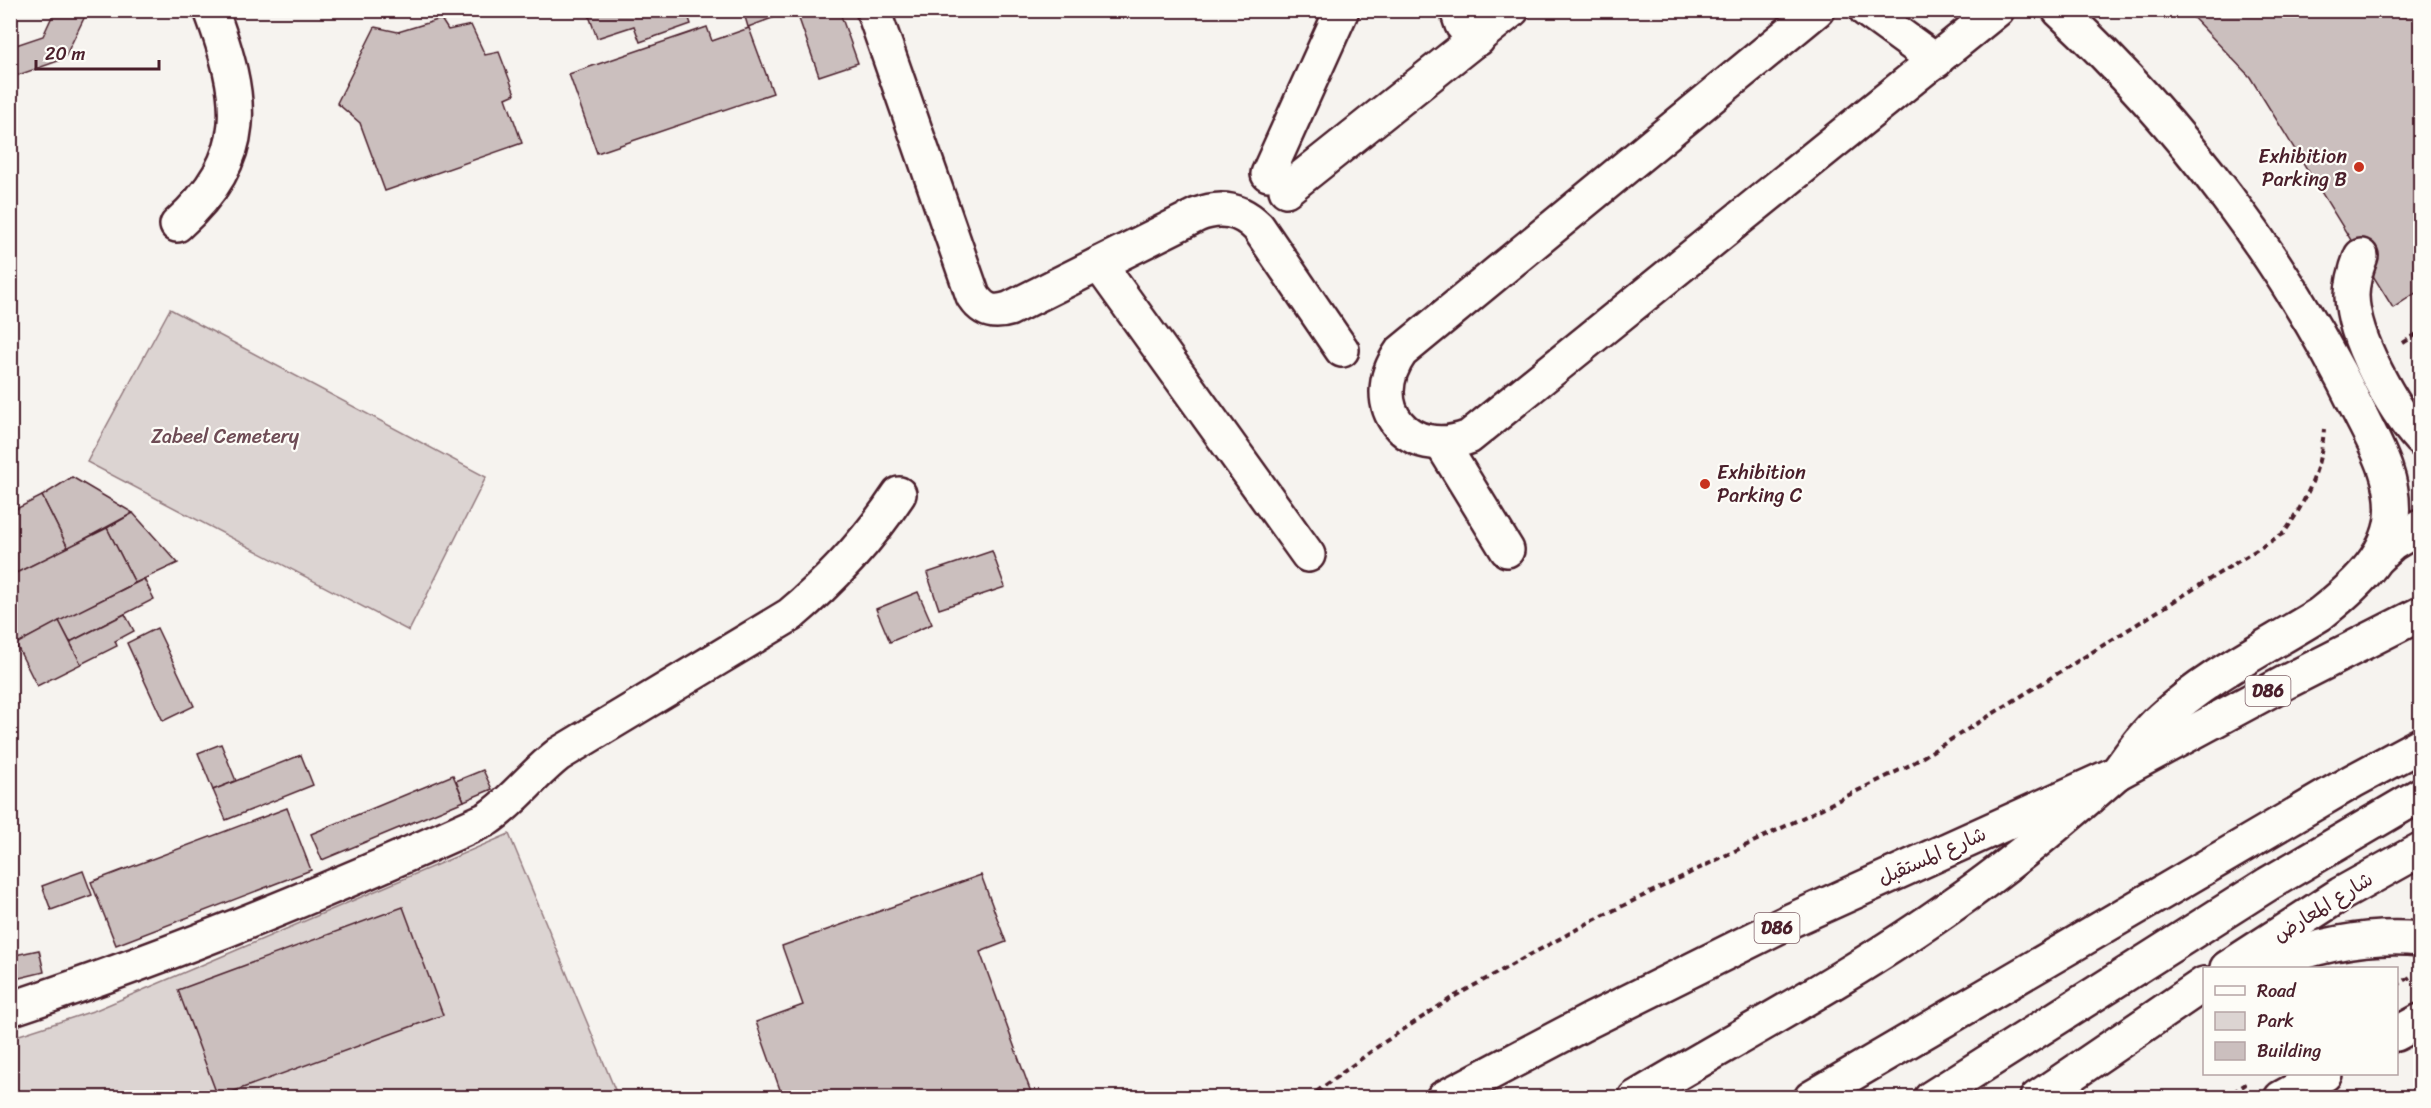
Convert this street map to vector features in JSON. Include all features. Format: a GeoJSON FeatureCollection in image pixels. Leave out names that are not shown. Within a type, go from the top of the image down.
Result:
{"type":"FeatureCollection","features":[{"type":"Feature","properties":{"kind":"main road"},"geometry":{"type":"LineString","coordinates":[[177,225],[197,207],[213,186],[233,137],[236,111],[234,84],[228,58],[211,10]]}},
{"type":"Feature","properties":{"kind":"main road"},"geometry":{"type":"LineString","coordinates":[[873,10],[973,296],[979,305],[999,312],[1010,309],[1210,210],[1237,212],[1250,218],[1258,227],[1342,350]]}},
{"type":"Feature","properties":{"kind":"main road"},"geometry":{"type":"LineString","coordinates":[[1342,10],[1277,182],[1478,39],[1512,10]]}},
{"type":"Feature","properties":{"kind":"main road"},"geometry":{"type":"LineString","coordinates":[[1458,10],[1462,25],[1478,39]]}},
{"type":"Feature","properties":{"kind":"main road"},"geometry":{"type":"LineString","coordinates":[[1817,10],[1401,352],[1392,365],[1387,380],[1386,397],[1390,412],[1399,426],[1411,436],[1426,442],[1442,444],[1468,437],[1997,10]]}},
{"type":"Feature","properties":{"kind":"main road"},"geometry":{"type":"LineString","coordinates":[[1866,10],[1936,61]]}},
{"type":"Feature","properties":{"kind":"main road"},"geometry":{"type":"LineString","coordinates":[[2059,10],[2120,70],[2226,196],[2269,258],[2344,381],[2391,483],[2392,521],[2378,557]]}},
{"type":"Feature","properties":{"kind":"main road"},"geometry":{"type":"LineString","coordinates":[[2361,256],[2354,275],[2352,295],[2355,319],[2389,398],[2403,420],[2421,439]]}},
{"type":"Feature","properties":{"kind":"main road"},"geometry":{"type":"LineString","coordinates":[[1099,264],[1308,555]]}},
{"type":"Feature","properties":{"kind":"main road"},"geometry":{"type":"LineString","coordinates":[[1442,444],[1507,550]]}},
{"type":"Feature","properties":{"kind":"main road"},"geometry":{"type":"LineString","coordinates":[[10,1009],[199,943],[305,900],[487,819],[502,809],[540,769],[559,754],[790,615],[850,560],[876,528],[899,494]]}},
{"type":"Feature","properties":{"kind":"main road"},"geometry":{"type":"LineString","coordinates":[[1635,1098],[1895,944],[1953,905],[2019,856],[2117,773],[2152,728],[2185,698],[2320,614],[2339,599],[2392,544],[2421,527]]}},
{"type":"Feature","properties":{"kind":"main road","name":"شارع المستقبل"},"geometry":{"type":"LineString","coordinates":[[1443,1098],[1591,1020],[1792,920],[2117,773],[2288,681],[2421,614]]}},
{"type":"Feature","properties":{"kind":"main road"},"geometry":{"type":"LineString","coordinates":[[1811,1098],[2353,781],[2421,745]]}},
{"type":"Feature","properties":{"kind":"main road"},"geometry":{"type":"LineString","coordinates":[[1931,1098],[2268,884],[2421,795]]}},
{"type":"Feature","properties":{"kind":"main road","name":"شارع المعارض"},"geometry":{"type":"LineString","coordinates":[[2230,967],[2341,894],[2421,850]]}},
{"type":"Feature","properties":{"kind":"main road"},"geometry":{"type":"LineString","coordinates":[[2266,967],[2311,949],[2344,942],[2378,938],[2421,939]]}},
{"type":"Feature","properties":{"kind":"main road"},"geometry":{"type":"LineString","coordinates":[[2037,1098],[2203,985]]}},
{"type":"Feature","properties":{"kind":"main road"},"geometry":{"type":"LineString","coordinates":[[2159,1015],[2203,995]]}},
{"type":"Feature","properties":{"kind":"main road"},"geometry":{"type":"LineString","coordinates":[[2398,1033],[2421,1021]]}},
{"type":"Feature","properties":{"kind":"main road"},"geometry":{"type":"LineString","coordinates":[[2281,1098],[2323,1075]]}},
{"type":"Feature","properties":{"kind":"path"},"geometry":{"type":"LineString","coordinates":[[2416,335],[2421,342]]}},
{"type":"Feature","properties":{"kind":"path"},"geometry":{"type":"LineString","coordinates":[[1308,1098],[1380,1045],[1492,975],[1592,921],[1910,765],[2284,533],[2303,506],[2316,477],[2323,446],[2323,400],[2344,381]]}},
{"type":"Feature","properties":{"kind":"green space","name":"Zabeel Cemetery"},"geometry":{"type":"Polygon","coordinates":[[[170,309],[486,477],[409,631],[87,462],[170,309]]]}},
{"type":"Feature","properties":{"kind":"green space"},"geometry":{"type":"Polygon","coordinates":[[[509,834],[618,1097],[11,1097],[10,1038],[96,1010],[509,834]]]}},
{"type":"Feature","properties":{"kind":"building"},"geometry":{"type":"Polygon","coordinates":[[[55,10],[88,10],[64,59],[10,78],[10,47],[43,36],[55,10]]]}},
{"type":"Feature","properties":{"kind":"building"},"geometry":{"type":"Polygon","coordinates":[[[587,10],[686,10],[691,24],[640,42],[634,26],[597,38],[587,10]]]}},
{"type":"Feature","properties":{"kind":"building"},"geometry":{"type":"Polygon","coordinates":[[[743,10],[794,10],[748,27],[743,10]]]}},
{"type":"Feature","properties":{"kind":"building"},"geometry":{"type":"Polygon","coordinates":[[[796,10],[839,10],[858,63],[819,76],[796,10]]]}},
{"type":"Feature","properties":{"kind":"building","name":"Exhibition Parking B"},"geometry":{"type":"Polygon","coordinates":[[[2186,10],[2420,10],[2420,290],[2393,308],[2250,77],[2186,10]]]}},
{"type":"Feature","properties":{"kind":"building"},"geometry":{"type":"Polygon","coordinates":[[[441,19],[448,30],[471,25],[485,55],[499,52],[515,94],[506,98],[522,143],[385,191],[360,123],[337,103],[375,27],[398,32],[441,19]]]}},
{"type":"Feature","properties":{"kind":"building"},"geometry":{"type":"Polygon","coordinates":[[[707,27],[712,41],[749,28],[773,93],[597,153],[569,74],[707,27]]]}},
{"type":"Feature","properties":{"kind":"building"},"geometry":{"type":"Polygon","coordinates":[[[72,477],[133,513],[68,548],[42,496],[72,477]]]}},
{"type":"Feature","properties":{"kind":"building"},"geometry":{"type":"Polygon","coordinates":[[[42,496],[68,548],[10,576],[10,512],[42,496]]]}},
{"type":"Feature","properties":{"kind":"building"},"geometry":{"type":"Polygon","coordinates":[[[133,513],[178,563],[135,583],[107,528],[133,513]]]}},
{"type":"Feature","properties":{"kind":"building"},"geometry":{"type":"Polygon","coordinates":[[[107,528],[135,583],[16,644],[10,634],[10,576],[107,528]]]}},
{"type":"Feature","properties":{"kind":"building"},"geometry":{"type":"Polygon","coordinates":[[[992,551],[1005,587],[939,609],[927,573],[992,551]]]}},
{"type":"Feature","properties":{"kind":"building"},"geometry":{"type":"Polygon","coordinates":[[[144,579],[154,599],[70,642],[59,621],[144,579]]]}},
{"type":"Feature","properties":{"kind":"building"},"geometry":{"type":"Polygon","coordinates":[[[918,592],[932,624],[890,642],[876,609],[918,592]]]}},
{"type":"Feature","properties":{"kind":"building"},"geometry":{"type":"Polygon","coordinates":[[[125,614],[134,631],[115,641],[117,646],[81,664],[70,642],[125,614]]]}},
{"type":"Feature","properties":{"kind":"building"},"geometry":{"type":"Polygon","coordinates":[[[59,621],[81,664],[37,686],[16,644],[59,621]]]}},
{"type":"Feature","properties":{"kind":"building"},"geometry":{"type":"Polygon","coordinates":[[[157,628],[194,706],[163,721],[127,643],[157,628]]]}},
{"type":"Feature","properties":{"kind":"building"},"geometry":{"type":"Polygon","coordinates":[[[221,744],[236,781],[213,790],[198,753],[221,744]]]}},
{"type":"Feature","properties":{"kind":"building"},"geometry":{"type":"Polygon","coordinates":[[[301,755],[313,785],[226,820],[213,790],[301,755]]]}},
{"type":"Feature","properties":{"kind":"building"},"geometry":{"type":"Polygon","coordinates":[[[483,770],[492,789],[464,801],[456,781],[483,770]]]}},
{"type":"Feature","properties":{"kind":"building"},"geometry":{"type":"Polygon","coordinates":[[[453,775],[464,801],[322,860],[311,834],[453,775]]]}},
{"type":"Feature","properties":{"kind":"building"},"geometry":{"type":"Polygon","coordinates":[[[287,808],[311,870],[116,945],[91,882],[287,808]]]}},
{"type":"Feature","properties":{"kind":"building"},"geometry":{"type":"Polygon","coordinates":[[[83,871],[92,895],[51,910],[42,886],[83,871]]]}},
{"type":"Feature","properties":{"kind":"building"},"geometry":{"type":"Polygon","coordinates":[[[981,875],[1006,942],[980,952],[1033,1098],[783,1098],[756,1022],[803,1005],[782,946],[981,875]]]}},
{"type":"Feature","properties":{"kind":"building"},"geometry":{"type":"Polygon","coordinates":[[[403,907],[443,1015],[218,1097],[178,990],[403,907]]]}},
{"type":"Feature","properties":{"kind":"building"},"geometry":{"type":"Polygon","coordinates":[[[39,950],[44,972],[11,980],[10,956],[39,950]]]}},
{"type":"Feature","properties":{"kind":"place","name":"Exhibition Parking B"},"geometry":{"type":"Point","coordinates":[2359,167]}},
{"type":"Feature","properties":{"kind":"place","name":"Exhibition Parking C"},"geometry":{"type":"Point","coordinates":[1705,484]}}]}
